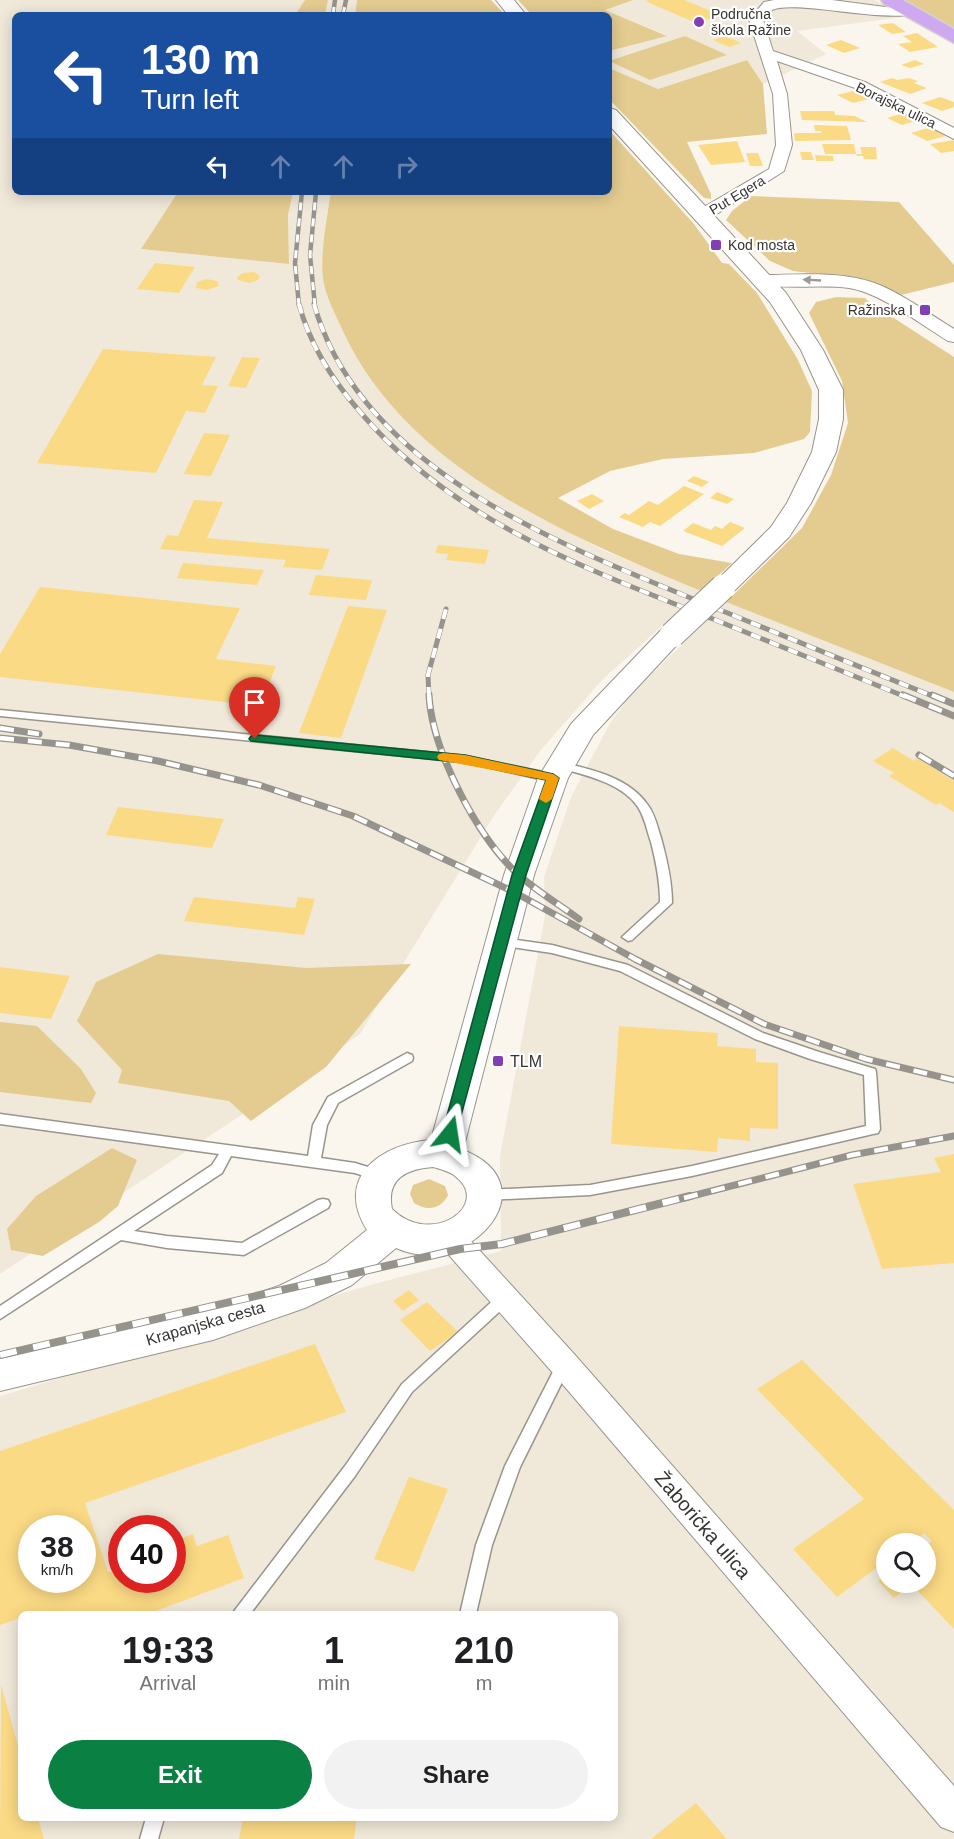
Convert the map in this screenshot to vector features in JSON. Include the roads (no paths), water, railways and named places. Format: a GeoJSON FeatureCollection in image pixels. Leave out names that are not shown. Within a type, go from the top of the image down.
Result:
{"type":"FeatureCollection","features":[{"type":"Feature","properties":{"kind":"main road"},"geometry":{"type":"LineString","coordinates":[[890,0],[954,37]]}},
{"type":"Feature","properties":{"kind":"street"},"geometry":{"type":"LineString","coordinates":[[505,0],[515,12]]}},
{"type":"Feature","properties":{"kind":"street","name":"Put Egera"},"geometry":{"type":"LineString","coordinates":[[703,215],[776,171],[784,145],[780,94],[769,54],[756,20],[769,5],[799,0],[881,11],[909,11]]}},
{"type":"Feature","properties":{"kind":"street","name":"Borajska ulica"},"geometry":{"type":"LineString","coordinates":[[769,54],[860,85],[954,134]]}},
{"type":"Feature","properties":{"kind":"street"},"geometry":{"type":"LineString","coordinates":[[444,1155],[519,875],[557,772],[581,729],[672,635],[780,532],[799,503],[824,452],[831,419],[831,390],[812,350],[778,298],[612,117]]}},
{"type":"Feature","properties":{"kind":"street"},"geometry":{"type":"LineString","coordinates":[[762,280],[783,278],[851,283],[875,289],[954,337]]}},
{"type":"Feature","properties":{"kind":"street"},"geometry":{"type":"LineString","coordinates":[[778,298],[838,294],[888,298]]}},
{"type":"Feature","properties":{"kind":"street"},"geometry":{"type":"LineString","coordinates":[[416,1154],[444,1155],[468,1164],[479,1176],[485,1195],[485,1204],[478,1218],[467,1229],[450,1237],[432,1241],[413,1239],[392,1230],[383,1223],[374,1210],[372,1196],[380,1176],[399,1160],[416,1154]]}},
{"type":"Feature","properties":{"kind":"street","name":"Krapanjska cesta"},"geometry":{"type":"LineString","coordinates":[[0,1375],[213,1324],[292,1297],[339,1274],[392,1230]]}},
{"type":"Feature","properties":{"kind":"street","name":"Žaborićka ulica"},"geometry":{"type":"LineString","coordinates":[[450,1237],[564,1364],[954,1814]]}},
{"type":"Feature","properties":{"kind":"lane"},"geometry":{"type":"LineString","coordinates":[[0,713],[465,759],[600,776],[624,789],[639,802],[648,815],[660,855],[666,903],[628,937]]}},
{"type":"Feature","properties":{"kind":"lane"},"geometry":{"type":"LineString","coordinates":[[485,1195],[590,1190],[692,1171],[873,1129],[870,1072],[759,1036],[624,968],[552,950],[502,942]]}},
{"type":"Feature","properties":{"kind":"lane"},"geometry":{"type":"LineString","coordinates":[[314,1162],[320,1125],[333,1100],[407,1058]]}},
{"type":"Feature","properties":{"kind":"lane"},"geometry":{"type":"LineString","coordinates":[[0,1119],[355,1168],[380,1176]]}},
{"type":"Feature","properties":{"kind":"lane"},"geometry":{"type":"LineString","coordinates":[[0,1312],[217,1169],[228,1150]]}},
{"type":"Feature","properties":{"kind":"lane"},"geometry":{"type":"LineString","coordinates":[[119,1234],[167,1242],[244,1250],[323,1204]]}},
{"type":"Feature","properties":{"kind":"lane"},"geometry":{"type":"LineString","coordinates":[[242,1611],[350,1471],[407,1388],[505,1298]]}},
{"type":"Feature","properties":{"kind":"lane"},"geometry":{"type":"LineString","coordinates":[[469,1611],[484,1545],[513,1466],[564,1364]]}},
{"type":"Feature","properties":{"kind":"lane"},"geometry":{"type":"LineString","coordinates":[[149,1839],[154,1821]]}},
{"type":"Feature","properties":{"kind":"railway"},"geometry":{"type":"LineString","coordinates":[[333,12],[335,0]]}},
{"type":"Feature","properties":{"kind":"railway"},"geometry":{"type":"LineString","coordinates":[[344,12],[346,0]]}},
{"type":"Feature","properties":{"kind":"railway"},"geometry":{"type":"LineString","coordinates":[[299,306],[295,263],[302,195]]}},
{"type":"Feature","properties":{"kind":"railway"},"geometry":{"type":"LineString","coordinates":[[315,306],[310,255],[316,195]]}},
{"type":"Feature","properties":{"kind":"railway"},"geometry":{"type":"LineString","coordinates":[[299,304],[316,349],[341,388],[361,413],[397,451],[437,483],[479,512],[524,537],[617,581],[906,697]]}},
{"type":"Feature","properties":{"kind":"railway"},"geometry":{"type":"LineString","coordinates":[[314,304],[339,362],[375,413],[421,457],[475,495],[532,528],[592,557],[935,697]]}},
{"type":"Feature","properties":{"kind":"railway"},"geometry":{"type":"LineString","coordinates":[[429,697],[428,675],[446,609]]}},
{"type":"Feature","properties":{"kind":"railway"},"geometry":{"type":"LineString","coordinates":[[429,695],[432,717],[448,767],[460,793],[488,840],[520,876],[579,919]]}},
{"type":"Feature","properties":{"kind":"railway"},"geometry":{"type":"LineString","coordinates":[[903,695],[954,716]]}},
{"type":"Feature","properties":{"kind":"railway"},"geometry":{"type":"LineString","coordinates":[[932,695],[954,704]]}},
{"type":"Feature","properties":{"kind":"railway"},"geometry":{"type":"LineString","coordinates":[[0,728],[39,734]]}},
{"type":"Feature","properties":{"kind":"railway"},"geometry":{"type":"LineString","coordinates":[[0,738],[69,745],[158,761],[259,785],[353,816],[514,892],[635,959],[764,1024],[866,1059],[954,1080]]}},
{"type":"Feature","properties":{"kind":"railway"},"geometry":{"type":"LineString","coordinates":[[919,755],[954,776]]}},
{"type":"Feature","properties":{"kind":"railway"},"geometry":{"type":"LineString","coordinates":[[684,1198],[852,1155],[954,1136]]}},
{"type":"Feature","properties":{"kind":"railway"},"geometry":{"type":"LineString","coordinates":[[0,1355],[460,1249],[502,1244],[690,1196]]}},
{"type":"Feature","properties":{"kind":"place","name":"Područna škola Ražine"},"geometry":{"type":"Point","coordinates":[699,22]}},
{"type":"Feature","properties":{"kind":"place","name":"Kod mosta"},"geometry":{"type":"Point","coordinates":[716,245]}},
{"type":"Feature","properties":{"kind":"place","name":"Ražinska I"},"geometry":{"type":"Point","coordinates":[925,310]}},
{"type":"Feature","properties":{"kind":"place","name":"TLM"},"geometry":{"type":"Point","coordinates":[498,1061]}}]}
